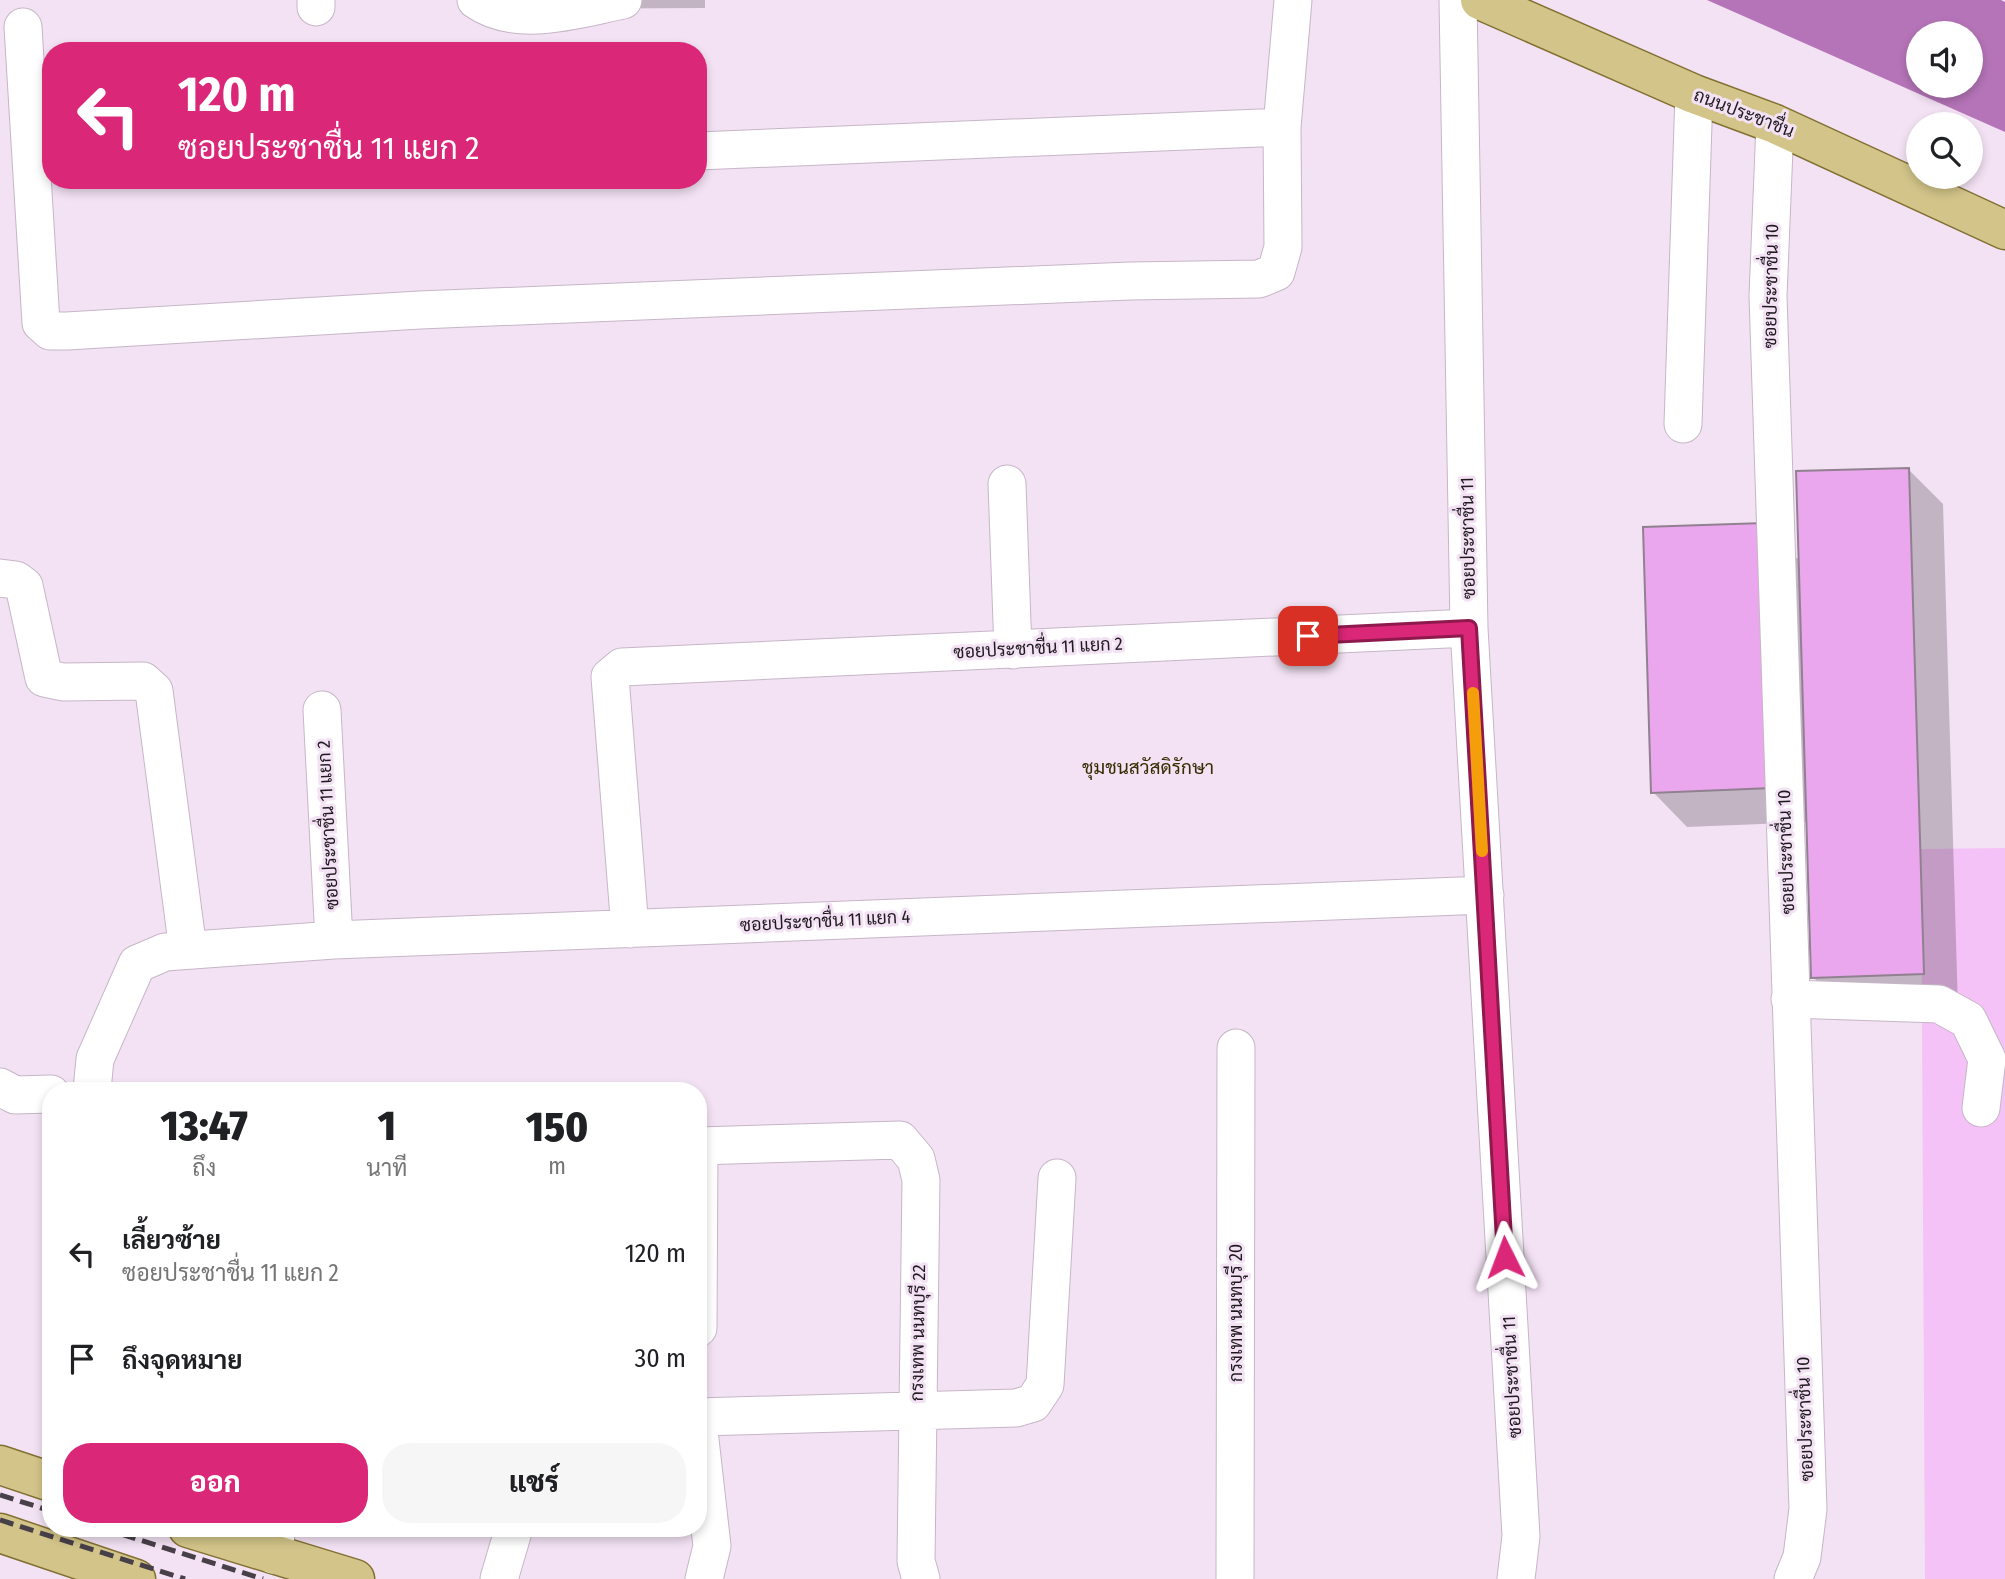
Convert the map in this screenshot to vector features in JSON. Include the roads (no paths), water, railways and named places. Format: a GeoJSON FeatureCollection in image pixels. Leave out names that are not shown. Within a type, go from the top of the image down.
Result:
{"type":"FeatureCollection","features":[{"type":"Feature","properties":{"kind":"main road","name":"ถนนประชาชื่น"},"geometry":{"type":"LineString","coordinates":[[1480,0],[1694,94],[1775,124],[2005,230]]}},
{"type":"Feature","properties":{"kind":"main road"},"geometry":{"type":"LineString","coordinates":[[0,1465],[42,1479]]}},
{"type":"Feature","properties":{"kind":"main road"},"geometry":{"type":"LineString","coordinates":[[0,1532],[116,1576]]}},
{"type":"Feature","properties":{"kind":"main road"},"geometry":{"type":"LineString","coordinates":[[217,1537],[355,1579]]}},
{"type":"Feature","properties":{"kind":"street"},"geometry":{"type":"LineString","coordinates":[[476,0],[490,10],[542,15],[623,0]]}},
{"type":"Feature","properties":{"kind":"street"},"geometry":{"type":"LineString","coordinates":[[23,27],[41,179],[41,323],[50,331],[67,331],[420,310],[1130,281],[1259,279],[1276,272],[1283,247],[1282,127],[1293,0]]}},
{"type":"Feature","properties":{"kind":"street","name":"ซอยประชาชื่น 11"},"geometry":{"type":"LineString","coordinates":[[1458,0],[1469,628],[1521,1536],[1516,1579]]}},
{"type":"Feature","properties":{"kind":"street"},"geometry":{"type":"LineString","coordinates":[[1683,424],[1694,94]]}},
{"type":"Feature","properties":{"kind":"street","name":"ซอยประชาชื่น 10"},"geometry":{"type":"LineString","coordinates":[[1775,124],[1768,296],[1808,1509],[1802,1557],[1793,1579]]}},
{"type":"Feature","properties":{"kind":"street"},"geometry":{"type":"LineString","coordinates":[[707,151],[1282,127]]}},
{"type":"Feature","properties":{"kind":"street"},"geometry":{"type":"LineString","coordinates":[[1007,484],[1013,650]]}},
{"type":"Feature","properties":{"kind":"street"},"geometry":{"type":"LineString","coordinates":[[0,578],[16,580],[24,586],[44,678],[63,682],[143,681],[155,691],[176,951],[136,964],[95,1059],[93,1082]]}},
{"type":"Feature","properties":{"kind":"street","name":"ซอยประชาชื่น 11 แยก 2"},"geometry":{"type":"LineString","coordinates":[[630,929],[610,677],[622,667],[1469,628]]}},
{"type":"Feature","properties":{"kind":"street","name":"ซอยประชาชื่น 11 แยก 2"},"geometry":{"type":"LineString","coordinates":[[322,710],[334,940]]}},
{"type":"Feature","properties":{"kind":"street","name":"ซอยประชาชื่น 11 แยก 4"},"geometry":{"type":"LineString","coordinates":[[176,951],[334,940],[1485,895]]}},
{"type":"Feature","properties":{"kind":"street"},"geometry":{"type":"LineString","coordinates":[[1790,999],[1940,1004],[1968,1020],[1987,1059],[1981,1108]]}},
{"type":"Feature","properties":{"kind":"street","name":"กรงเทพ นนทบุรี 20"},"geometry":{"type":"LineString","coordinates":[[1235,1579],[1236,1048]]}},
{"type":"Feature","properties":{"kind":"street"},"geometry":{"type":"LineString","coordinates":[[0,1087],[15,1095],[42,1094]]}},
{"type":"Feature","properties":{"kind":"street","name":"กรงเทพ นนทบุรี 22"},"geometry":{"type":"LineString","coordinates":[[707,1146],[900,1140],[916,1159],[920,1180],[916,1561],[921,1579]]}},
{"type":"Feature","properties":{"kind":"street"},"geometry":{"type":"LineString","coordinates":[[707,1419],[1016,1408],[1033,1403],[1045,1385],[1057,1178]]}},
{"type":"Feature","properties":{"kind":"street"},"geometry":{"type":"LineString","coordinates":[[704,1579],[712,1546],[707,1501]]}},
{"type":"Feature","properties":{"kind":"street"},"geometry":{"type":"LineString","coordinates":[[499,1579],[511,1537]]}},
{"type":"Feature","properties":{"kind":"railway"},"geometry":{"type":"LineString","coordinates":[[0,1495],[42,1508]]}},
{"type":"Feature","properties":{"kind":"railway"},"geometry":{"type":"LineString","coordinates":[[0,1520],[42,1533]]}},
{"type":"Feature","properties":{"kind":"railway"},"geometry":{"type":"LineString","coordinates":[[53,1537],[185,1579]]}},
{"type":"Feature","properties":{"kind":"railway"},"geometry":{"type":"LineString","coordinates":[[130,1537],[263,1579]]}},
{"type":"Feature","properties":{"kind":"district","name":"ชุมชนสวัสดิรักษา"},"geometry":{"type":"Point","coordinates":[1148,767]}}]}
